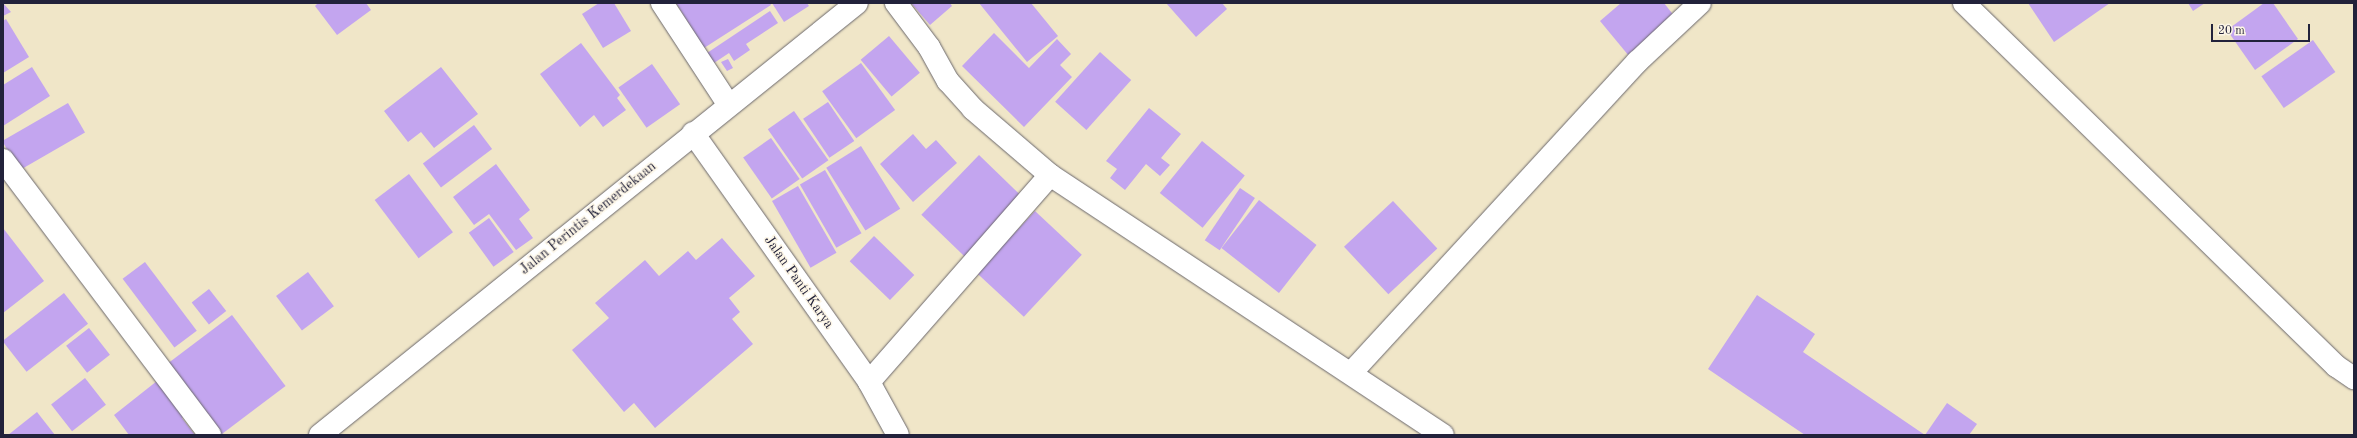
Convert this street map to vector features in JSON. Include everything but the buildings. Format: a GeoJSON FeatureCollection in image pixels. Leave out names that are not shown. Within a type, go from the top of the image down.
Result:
{"type":"FeatureCollection","features":[{"type":"Feature","properties":{"kind":"street"},"geometry":{"type":"LineString","coordinates":[[662,3],[728,104]]}},
{"type":"Feature","properties":{"kind":"street","name":"Jalan Perintis Kemerdekaan"},"geometry":{"type":"LineString","coordinates":[[320,435],[728,104],[857,3]]}},
{"type":"Feature","properties":{"kind":"street"},"geometry":{"type":"LineString","coordinates":[[896,3],[929,47],[948,81],[973,109],[1050,175],[1351,374],[1428,432]]}},
{"type":"Feature","properties":{"kind":"street"},"geometry":{"type":"LineString","coordinates":[[1351,374],[1637,62],[1700,3]]}},
{"type":"Feature","properties":{"kind":"street"},"geometry":{"type":"LineString","coordinates":[[1964,3],[2336,366],[2354,378]]}},
{"type":"Feature","properties":{"kind":"street","name":"Jalan Panti Karya"},"geometry":{"type":"LineString","coordinates":[[693,133],[869,382],[898,435]]}},
{"type":"Feature","properties":{"kind":"street"},"geometry":{"type":"LineString","coordinates":[[3,160],[210,435]]}},
{"type":"Feature","properties":{"kind":"street"},"geometry":{"type":"LineString","coordinates":[[869,382],[1050,175]]}}]}
